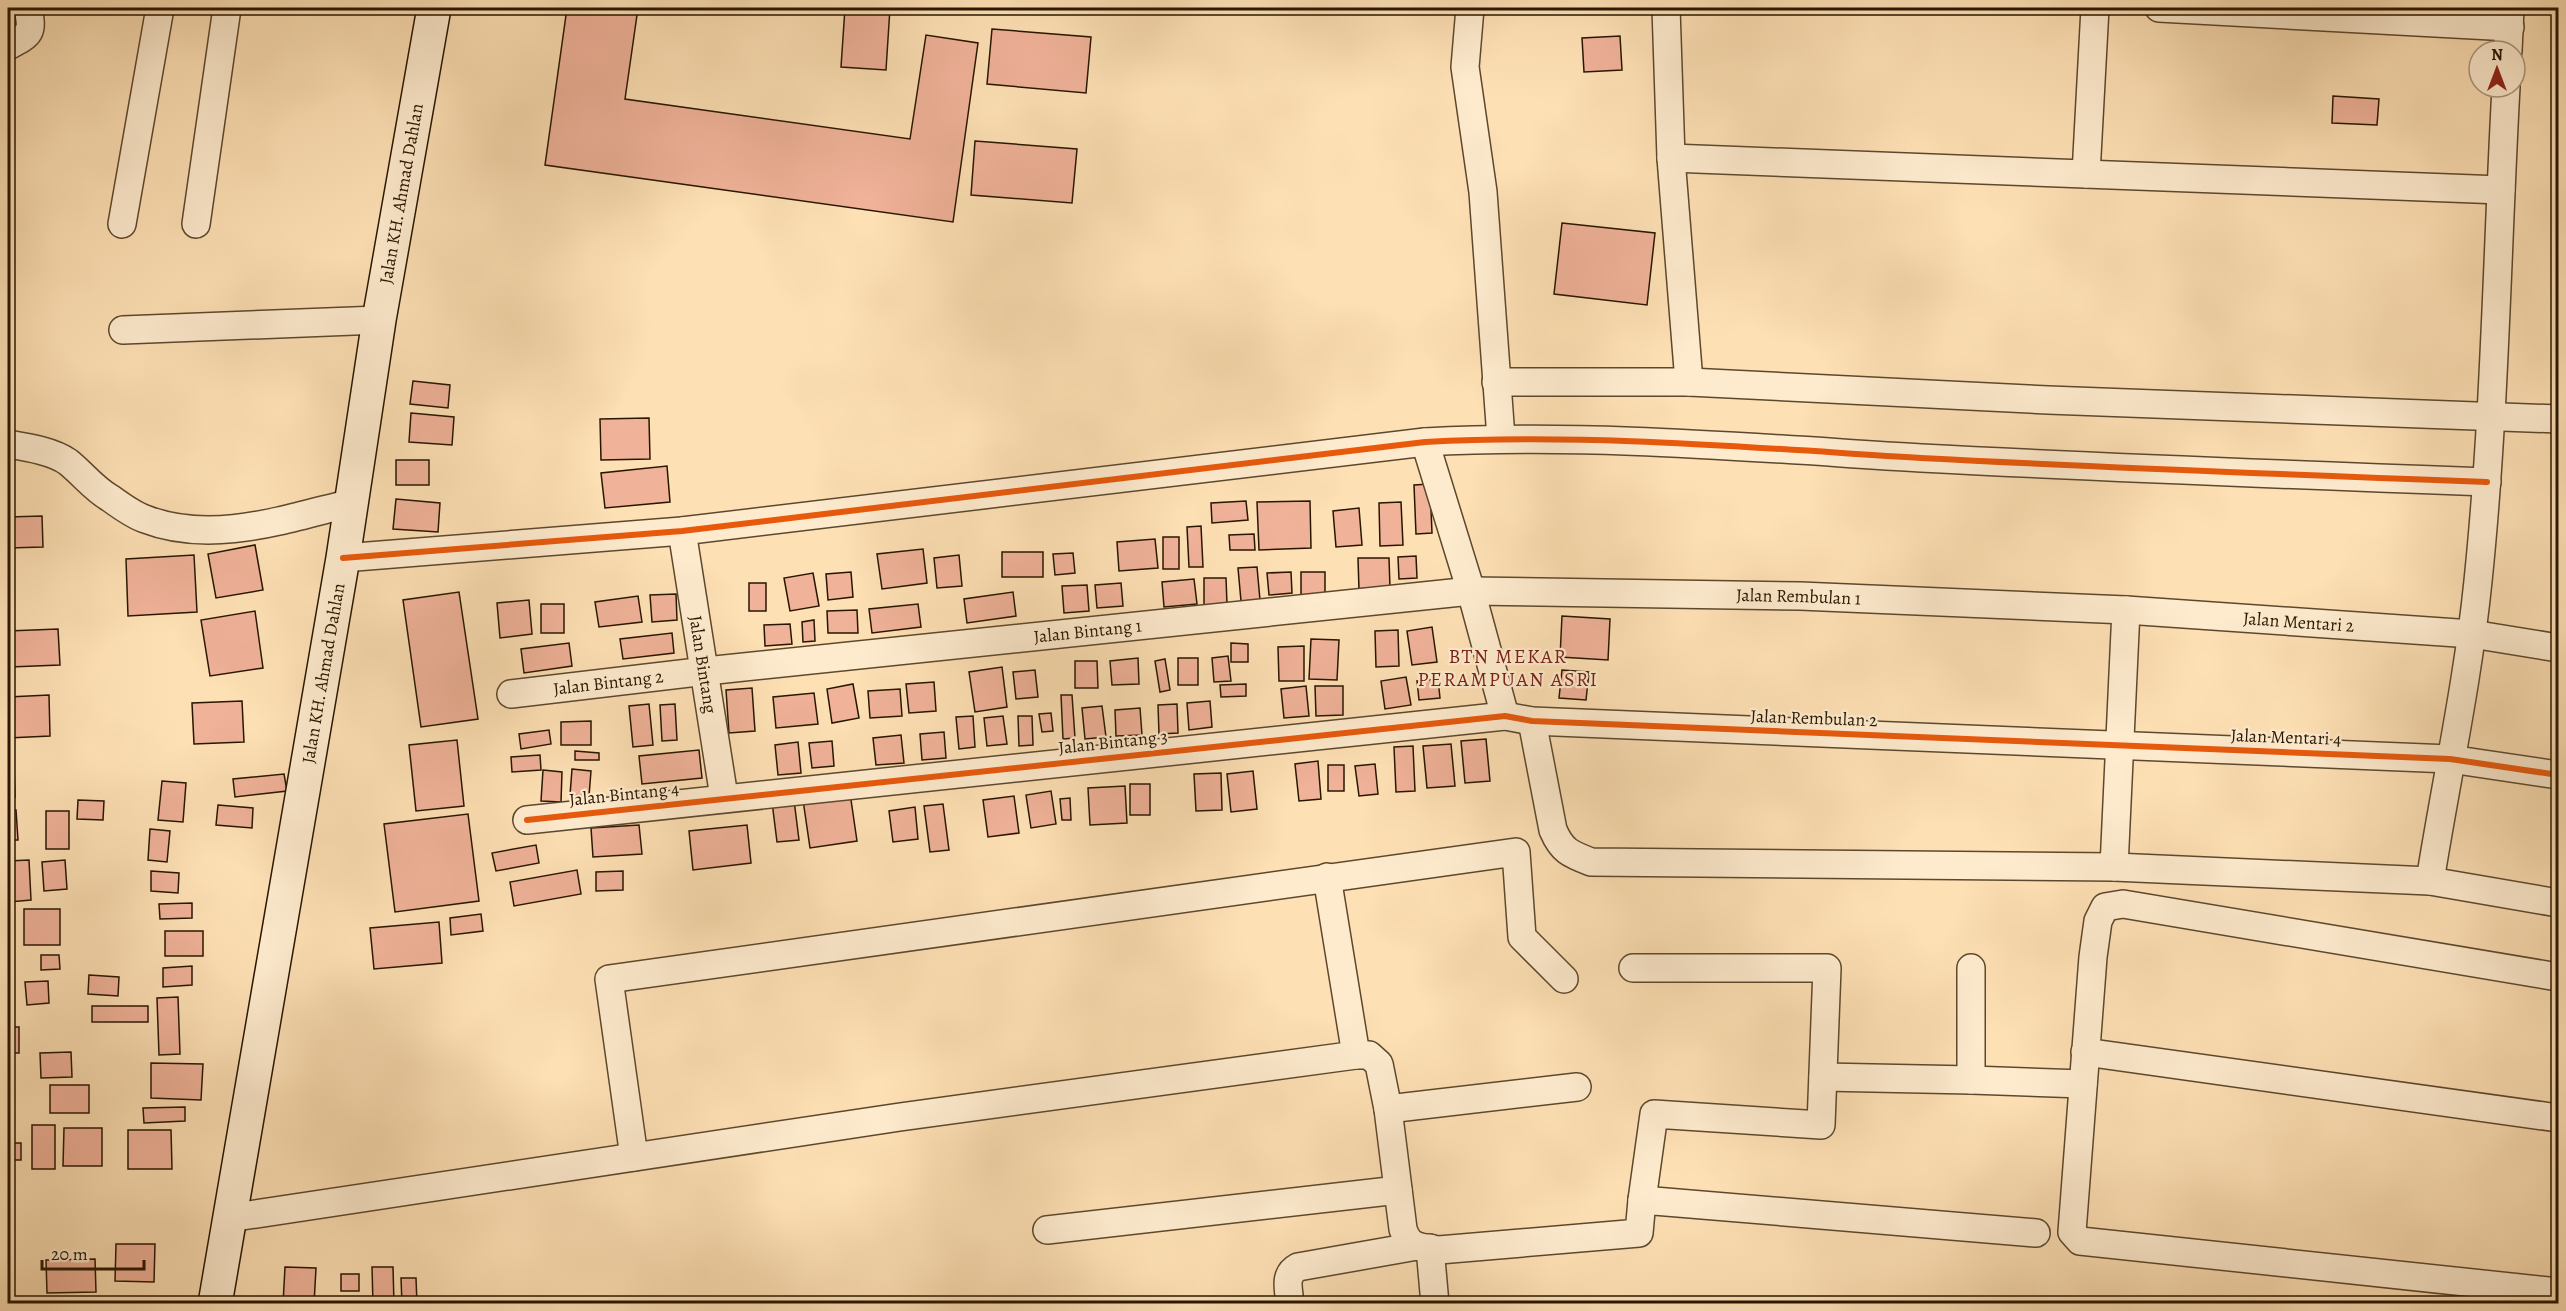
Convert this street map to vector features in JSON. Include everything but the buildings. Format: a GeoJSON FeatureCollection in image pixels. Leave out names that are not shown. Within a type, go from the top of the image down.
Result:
{"type":"FeatureCollection","features":[{"type":"Feature","properties":{"kind":"street"},"geometry":{"type":"LineString","coordinates":[[8,46],[25,38],[32,27],[28,8]]}},
{"type":"Feature","properties":{"kind":"street"},"geometry":{"type":"LineString","coordinates":[[122,224],[160,8]]}},
{"type":"Feature","properties":{"kind":"street"},"geometry":{"type":"LineString","coordinates":[[196,224],[227,8]]}},
{"type":"Feature","properties":{"kind":"street","name":"Jalan KH. Ahmad Dahlan"},"geometry":{"type":"LineString","coordinates":[[215,1304],[343,558],[379,320],[435,8]]}},
{"type":"Feature","properties":{"kind":"street"},"geometry":{"type":"LineString","coordinates":[[1470,8],[1465,67],[1482,192],[1502,438]]}},
{"type":"Feature","properties":{"kind":"street"},"geometry":{"type":"LineString","coordinates":[[1666,8],[1671,158],[1689,382]]}},
{"type":"Feature","properties":{"kind":"street"},"geometry":{"type":"LineString","coordinates":[[2086,174],[2095,8]]}},
{"type":"Feature","properties":{"kind":"street"},"geometry":{"type":"LineString","coordinates":[[2159,8],[2509,29]]}},
{"type":"Feature","properties":{"kind":"street"},"geometry":{"type":"LineString","coordinates":[[2430,881],[2472,634],[2487,482],[2505,99]]}},
{"type":"Feature","properties":{"kind":"street"},"geometry":{"type":"LineString","coordinates":[[1671,158],[2501,190]]}},
{"type":"Feature","properties":{"kind":"street"},"geometry":{"type":"LineString","coordinates":[[123,330],[379,320]]}},
{"type":"Feature","properties":{"kind":"street"},"geometry":{"type":"LineString","coordinates":[[1496,382],[1689,382],[2048,400],[2559,420]]}},
{"type":"Feature","properties":{"kind":"street"},"geometry":{"type":"LineString","coordinates":[[8,437],[67,461],[104,495],[142,518],[166,526],[206,532],[282,520],[351,503]]}},
{"type":"Feature","properties":{"kind":"street"},"geometry":{"type":"LineString","coordinates":[[343,558],[682,531],[1425,442],[1502,438],[1696,445],[2095,468],[2487,482]]}},
{"type":"Feature","properties":{"kind":"street"},"geometry":{"type":"LineString","coordinates":[[1425,442],[1471,591],[1505,716]]}},
{"type":"Feature","properties":{"kind":"street","name":"Jalan Bintang"},"geometry":{"type":"LineString","coordinates":[[682,531],[706,671],[724,797]]}},
{"type":"Feature","properties":{"kind":"street","name":"Jalan Rembulan 1"},"geometry":{"type":"LineString","coordinates":[[1471,591],[1800,596],[2126,610]]}},
{"type":"Feature","properties":{"kind":"street","name":"Jalan Bintang 1"},"geometry":{"type":"LineString","coordinates":[[706,671],[1471,591]]}},
{"type":"Feature","properties":{"kind":"street"},"geometry":{"type":"LineString","coordinates":[[2114,867],[2122,746],[2126,610]]}},
{"type":"Feature","properties":{"kind":"street","name":"Jalan Mentari 2"},"geometry":{"type":"LineString","coordinates":[[2126,610],[2472,634],[2559,648]]}},
{"type":"Feature","properties":{"kind":"street","name":"Jalan Bintang 2"},"geometry":{"type":"LineString","coordinates":[[511,694],[706,671]]}},
{"type":"Feature","properties":{"kind":"street","name":"Jalan Rembulan 2"},"geometry":{"type":"LineString","coordinates":[[1505,716],[1532,721],[2122,746]]}},
{"type":"Feature","properties":{"kind":"street","name":"Jalan Bintang 3"},"geometry":{"type":"LineString","coordinates":[[724,797],[1505,716]]}},
{"type":"Feature","properties":{"kind":"street"},"geometry":{"type":"LineString","coordinates":[[1532,721],[1553,830],[1559,844],[1571,854],[1591,862],[2114,867],[2430,881],[2559,903]]}},
{"type":"Feature","properties":{"kind":"street","name":"Jalan Mentari 4"},"geometry":{"type":"LineString","coordinates":[[2122,746],[2450,759],[2559,775]]}},
{"type":"Feature","properties":{"kind":"street","name":"Jalan Bintang 4"},"geometry":{"type":"LineString","coordinates":[[527,820],[724,797]]}},
{"type":"Feature","properties":{"kind":"street"},"geometry":{"type":"LineString","coordinates":[[634,1157],[609,979],[1516,852],[1522,937],[1564,979]]}},
{"type":"Feature","properties":{"kind":"street"},"geometry":{"type":"LineString","coordinates":[[1327,877],[1356,1055]]}},
{"type":"Feature","properties":{"kind":"street"},"geometry":{"type":"LineString","coordinates":[[2559,977],[2123,904],[2105,907],[2098,921],[2085,1052],[2072,1232],[2080,1241],[2559,1292]]}},
{"type":"Feature","properties":{"kind":"street"},"geometry":{"type":"LineString","coordinates":[[229,1218],[911,1115],[1369,1055],[1379,1064],[1388,1109],[1406,1239],[1423,1247],[1439,1250],[1639,1233],[1654,1114],[1821,1125],[1827,968],[1633,968]]}},
{"type":"Feature","properties":{"kind":"street"},"geometry":{"type":"LineString","coordinates":[[1971,968],[1971,1080]]}},
{"type":"Feature","properties":{"kind":"street"},"geometry":{"type":"LineString","coordinates":[[2085,1052],[2559,1118]]}},
{"type":"Feature","properties":{"kind":"street"},"geometry":{"type":"LineString","coordinates":[[1823,1077],[2083,1084]]}},
{"type":"Feature","properties":{"kind":"street"},"geometry":{"type":"LineString","coordinates":[[1388,1109],[1577,1087]]}},
{"type":"Feature","properties":{"kind":"street"},"geometry":{"type":"LineString","coordinates":[[1047,1230],[1398,1190]]}},
{"type":"Feature","properties":{"kind":"street"},"geometry":{"type":"LineString","coordinates":[[1642,1200],[2036,1233]]}},
{"type":"Feature","properties":{"kind":"street"},"geometry":{"type":"LineString","coordinates":[[1290,1304],[1288,1278],[1298,1267],[1423,1247]]}},
{"type":"Feature","properties":{"kind":"street"},"geometry":{"type":"LineString","coordinates":[[1423,1247],[1435,1304]]}},
{"type":"Feature","properties":{"kind":"cycle path"},"geometry":{"type":"LineString","coordinates":[[343,558],[682,531],[1425,442],[1611,440],[1992,462],[2487,482]]}},
{"type":"Feature","properties":{"kind":"cycle path"},"geometry":{"type":"LineString","coordinates":[[527,820],[1505,716],[1532,721],[2450,759],[2558,775]]}},
{"type":"Feature","properties":{"kind":"district","name":"BTN MEKAR PERAMPUAN ASRI"},"geometry":{"type":"Point","coordinates":[1508,668]}}]}
